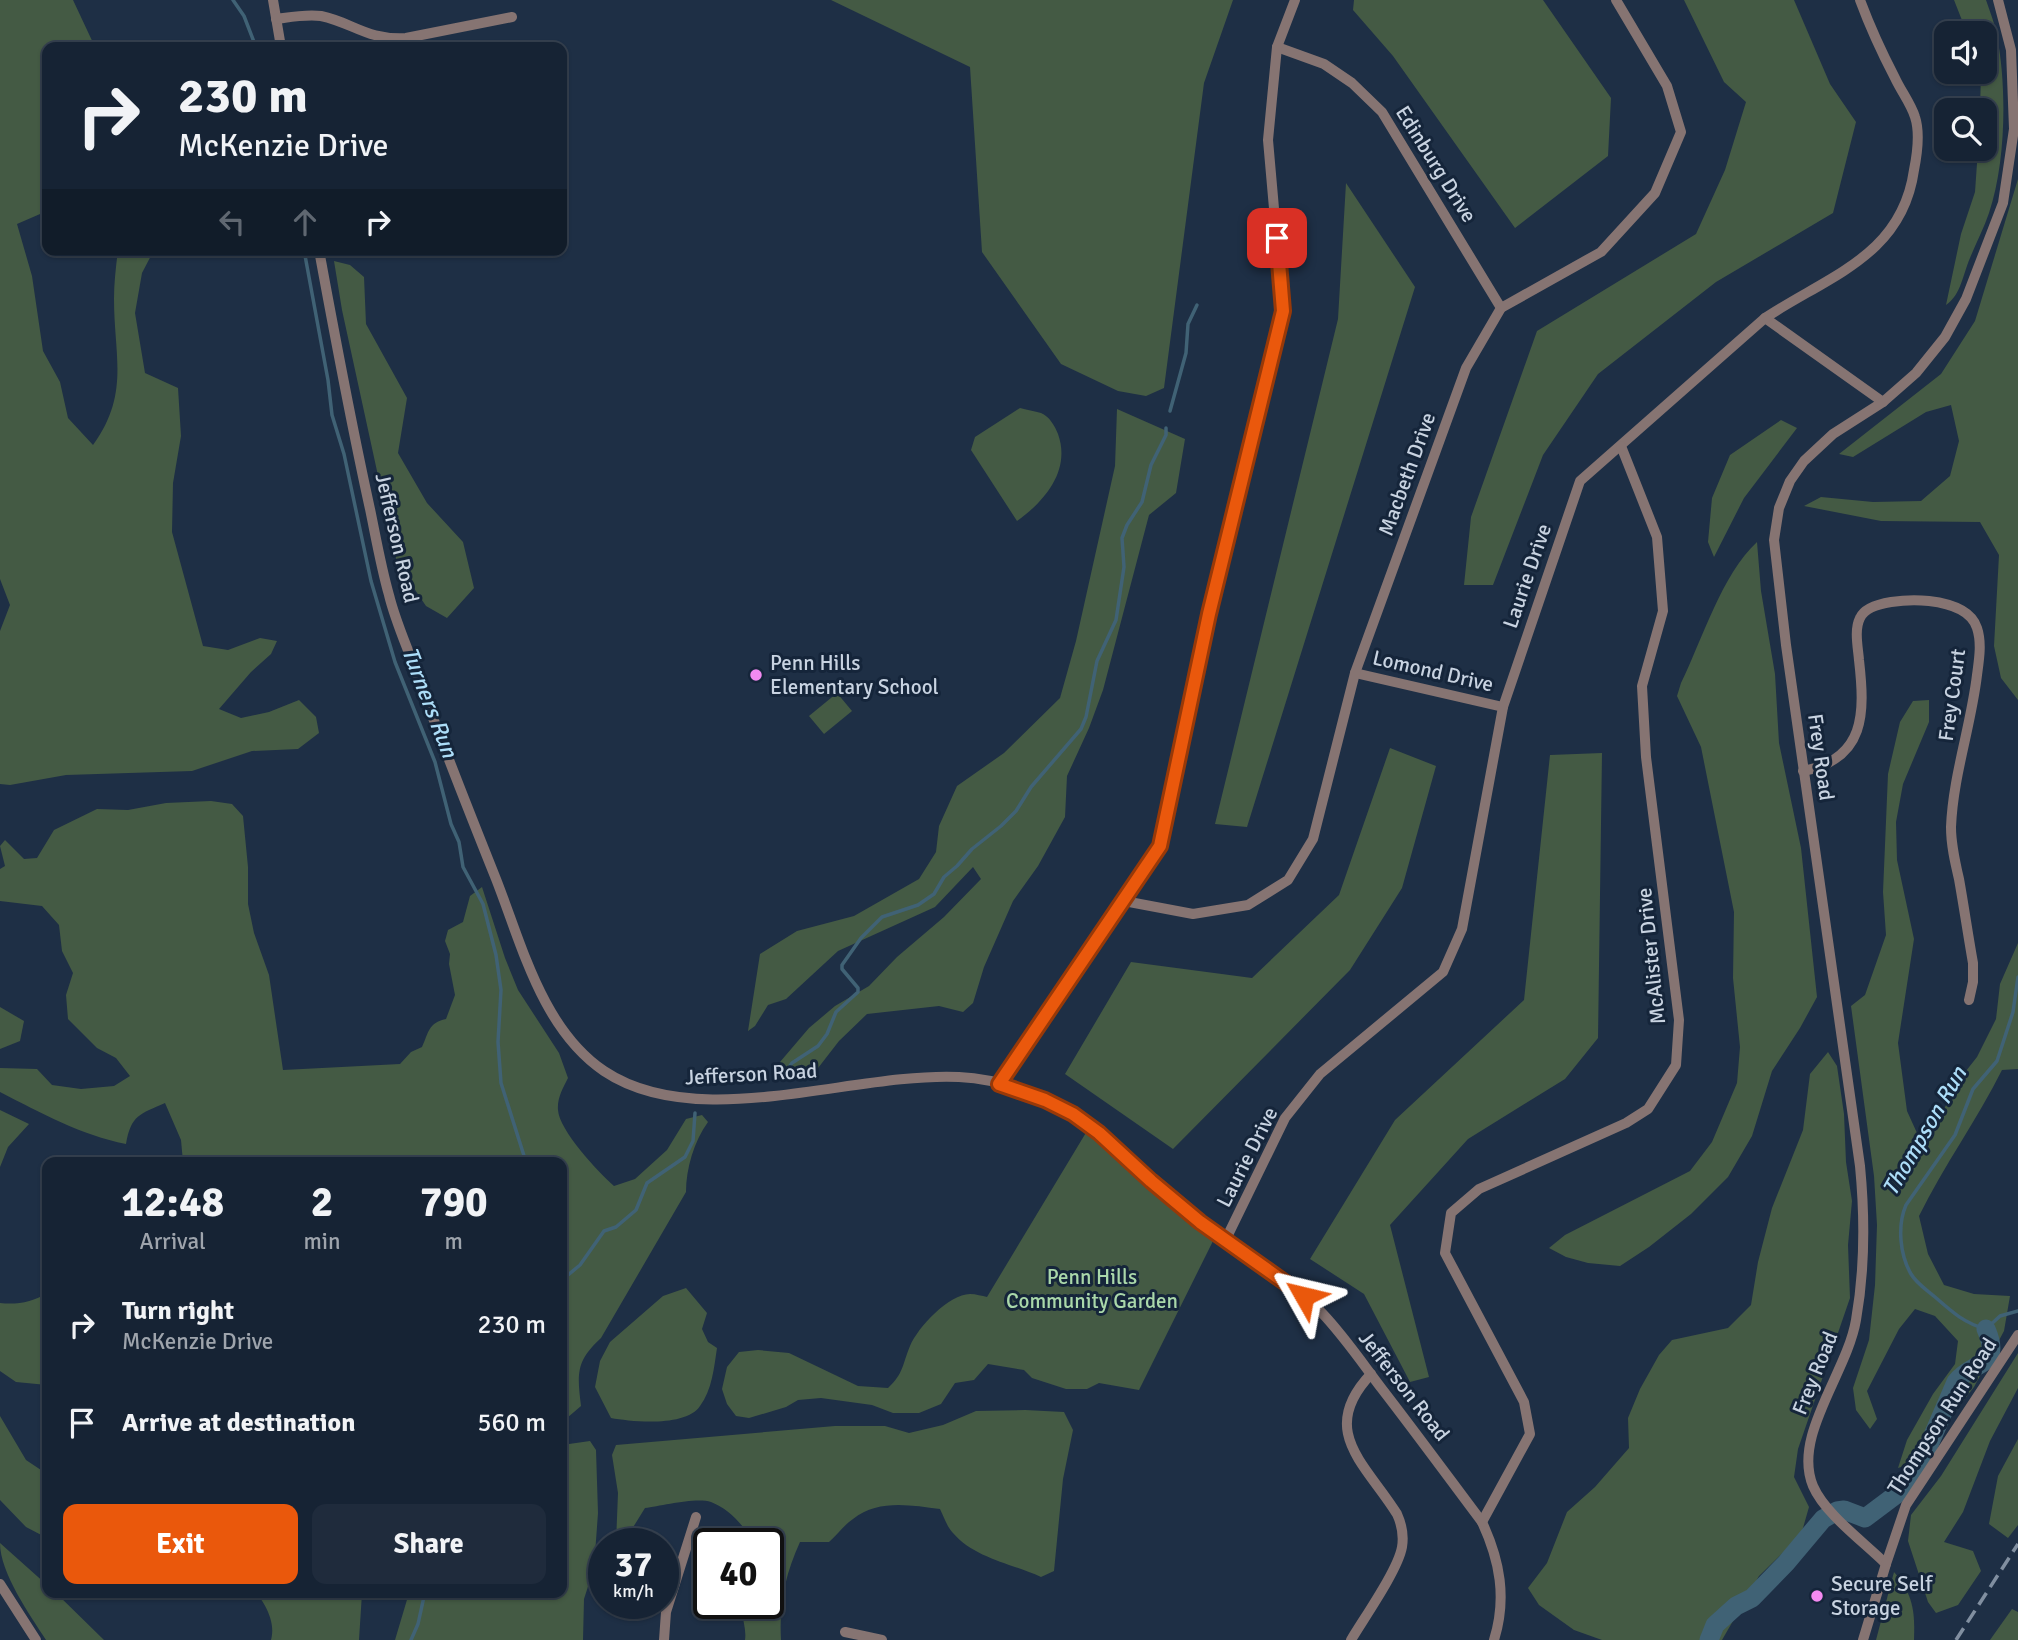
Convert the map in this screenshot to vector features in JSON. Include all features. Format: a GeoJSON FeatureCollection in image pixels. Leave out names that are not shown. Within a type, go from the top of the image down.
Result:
{"type":"FeatureCollection","features":[{"type":"Feature","properties":{"kind":"street"},"geometry":{"type":"LineString","coordinates":[[273,0],[280,42]]}},
{"type":"Feature","properties":{"kind":"street"},"geometry":{"type":"LineString","coordinates":[[999,1084],[1160,846],[1209,614],[1283,311],[1268,140],[1277,47],[1295,0]]}},
{"type":"Feature","properties":{"kind":"street"},"geometry":{"type":"LineString","coordinates":[[1501,308],[1601,252],[1655,193],[1681,132],[1667,86],[1616,0]]}},
{"type":"Feature","properties":{"kind":"street","name":"Laurie Drive"},"geometry":{"type":"LineString","coordinates":[[1225,1241],[1285,1118],[1320,1074],[1443,972],[1462,929],[1503,707],[1580,481],[1765,318],[1797,296],[1851,267],[1876,248],[1900,218],[1912,186],[1917,156],[1915,118],[1872,33],[1860,0]]}},
{"type":"Feature","properties":{"kind":"street","name":"Frey Road"},"geometry":{"type":"LineString","coordinates":[[1886,1564],[1821,1502],[1813,1487],[1807,1457],[1815,1423],[1845,1358],[1855,1324],[1864,1255],[1864,1220],[1860,1166],[1803,772],[1774,540],[1779,508],[1790,481],[1804,461],[1833,434],[1883,402],[1916,373],[1945,337],[1966,299],[2003,203],[2014,129],[2011,50],[1998,0]]}},
{"type":"Feature","properties":{"kind":"street"},"geometry":{"type":"LineString","coordinates":[[276,19],[320,16],[369,35],[392,39],[512,17]]}},
{"type":"Feature","properties":{"kind":"street","name":"Edinburg Drive"},"geometry":{"type":"LineString","coordinates":[[1277,47],[1324,64],[1352,83],[1382,112],[1501,308]]}},
{"type":"Feature","properties":{"kind":"street","name":"Jefferson Road"},"geometry":{"type":"LineString","coordinates":[[320,256],[356,445],[389,598],[438,732],[543,998],[569,1040],[590,1061],[614,1077],[644,1091],[672,1098],[762,1096],[939,1077],[970,1078],[999,1084],[1045,1100],[1073,1114],[1225,1241],[1308,1300],[1324,1315],[1482,1522],[1493,1547],[1502,1590],[1501,1610],[1494,1640]]}},
{"type":"Feature","properties":{"kind":"street","name":"Macbeth Drive"},"geometry":{"type":"LineString","coordinates":[[1124,901],[1193,914],[1248,905],[1289,880],[1313,839],[1355,673],[1466,368],[1501,308]]}},
{"type":"Feature","properties":{"kind":"street"},"geometry":{"type":"LineString","coordinates":[[1765,318],[1883,402]]}},
{"type":"Feature","properties":{"kind":"street","name":"McAlister Drive"},"geometry":{"type":"LineString","coordinates":[[1482,1522],[1530,1434],[1524,1402],[1445,1253],[1451,1213],[1479,1189],[1626,1123],[1648,1110],[1676,1065],[1679,1020],[1646,757],[1642,686],[1662,611],[1657,537],[1621,446]]}},
{"type":"Feature","properties":{"kind":"street","name":"Frey Court"},"geometry":{"type":"LineString","coordinates":[[1803,772],[1831,764],[1850,745],[1856,733],[1863,705],[1857,638],[1859,618],[1864,612],[1888,602],[1926,601],[1942,603],[1968,614],[1978,629],[1979,659],[1951,828],[1952,850],[1973,963],[1969,1000]]}},
{"type":"Feature","properties":{"kind":"street","name":"Lomond Drive"},"geometry":{"type":"LineString","coordinates":[[1355,673],[1503,707]]}},
{"type":"Feature","properties":{"kind":"street","name":"Thompson Run Road"},"geometry":{"type":"LineString","coordinates":[[1863,1640],[1906,1505],[2018,1335]]}},
{"type":"Feature","properties":{"kind":"street"},"geometry":{"type":"LineString","coordinates":[[1351,1640],[1398,1560],[1403,1538],[1397,1514],[1356,1456],[1348,1437],[1347,1417],[1351,1399],[1371,1374]]}},
{"type":"Feature","properties":{"kind":"street"},"geometry":{"type":"LineString","coordinates":[[664,1640],[666,1612],[696,1517]]}},
{"type":"Feature","properties":{"kind":"street"},"geometry":{"type":"LineString","coordinates":[[0,1584],[36,1640]]}},
{"type":"Feature","properties":{"kind":"street"},"geometry":{"type":"LineString","coordinates":[[845,1632],[882,1640]]}},
{"type":"Feature","properties":{"kind":"green space"},"geometry":{"type":"Polygon","coordinates":[[[0,0],[73,0],[93,42],[42,42],[42,213],[17,224],[32,276],[43,351],[60,382],[68,418],[93,445],[105,426],[116,391],[114,299],[117,256],[151,256],[142,273],[135,313],[145,373],[178,388],[181,436],[173,483],[172,532],[203,646],[228,650],[260,638],[277,641],[271,654],[251,672],[219,709],[241,718],[269,712],[299,700],[316,717],[319,733],[298,749],[252,751],[192,771],[66,775],[10,785],[0,784],[0,631],[10,605],[0,579],[0,0]]]}},
{"type":"Feature","properties":{"kind":"green space"},"geometry":{"type":"Polygon","coordinates":[[[831,0],[1233,0],[1204,83],[1164,388],[1146,396],[1118,391],[1061,364],[982,252],[970,67],[831,0]]]}},
{"type":"Feature","properties":{"kind":"green space"},"geometry":{"type":"Polygon","coordinates":[[[1354,0],[1543,0],[1611,98],[1608,156],[1515,228],[1393,56],[1353,10],[1354,0]]]}},
{"type":"Feature","properties":{"kind":"green space"},"geometry":{"type":"Polygon","coordinates":[[[1684,0],[1794,0],[1830,84],[1856,122],[1833,213],[1716,282],[1598,374],[1543,455],[1493,585],[1464,585],[1471,517],[1537,331],[1696,234],[1725,170],[1746,102],[1724,82],[1684,0]]]}},
{"type":"Feature","properties":{"kind":"green space"},"geometry":{"type":"Polygon","coordinates":[[[1954,0],[1986,0],[1993,21],[1962,21],[1954,0]]]}},
{"type":"Feature","properties":{"kind":"green space"},"geometry":{"type":"Polygon","coordinates":[[[1997,39],[2002,78],[2003,125],[1995,193],[1958,290],[1946,305],[1961,234],[1975,192],[1977,161],[1997,161],[1997,98],[1980,98],[1981,84],[1997,84],[1997,39]]]}},
{"type":"Feature","properties":{"kind":"green space"},"geometry":{"type":"Polygon","coordinates":[[[2018,179],[2018,700],[2001,678],[1994,646],[1999,555],[1980,522],[1881,521],[1804,506],[1821,497],[1873,502],[1921,501],[1950,476],[1959,441],[1951,405],[1926,412],[1853,457],[1839,454],[1941,374],[1975,321],[2018,179]]]}},
{"type":"Feature","properties":{"kind":"green space"},"geometry":{"type":"Polygon","coordinates":[[[1346,183],[1415,287],[1247,827],[1215,824],[1338,319],[1346,183]]]}},
{"type":"Feature","properties":{"kind":"green space"},"geometry":{"type":"Polygon","coordinates":[[[334,261],[350,265],[364,277],[366,324],[407,398],[398,453],[427,503],[463,542],[474,588],[447,618],[426,606],[397,563],[342,310],[334,261]]]}},
{"type":"Feature","properties":{"kind":"green space"},"geometry":{"type":"Polygon","coordinates":[[[1020,408],[1047,416],[1058,434],[1061,460],[1053,484],[1046,494],[1017,521],[971,450],[975,437],[1020,408]]]}},
{"type":"Feature","properties":{"kind":"green space"},"geometry":{"type":"Polygon","coordinates":[[[1117,409],[1185,439],[1176,493],[1149,515],[1103,690],[1067,776],[1065,817],[1038,866],[1013,901],[984,967],[973,1003],[963,1012],[939,1006],[867,1014],[839,1041],[815,1072],[791,1078],[780,1062],[809,1028],[835,1006],[869,986],[981,879],[973,867],[935,907],[838,951],[786,999],[768,1005],[755,1026],[748,1031],[760,954],[797,931],[854,916],[919,879],[936,852],[939,826],[957,786],[1004,753],[1060,698],[1076,641],[1115,466],[1117,409]]]}},
{"type":"Feature","properties":{"kind":"green space"},"geometry":{"type":"Polygon","coordinates":[[[1781,420],[1797,428],[1744,498],[1714,557],[1708,542],[1712,498],[1730,455],[1781,420]]]}},
{"type":"Feature","properties":{"kind":"green space"},"geometry":{"type":"Polygon","coordinates":[[[1757,542],[1761,591],[1775,674],[1779,743],[1801,848],[1817,997],[1772,1071],[1752,1136],[1728,1177],[1691,1214],[1620,1266],[1588,1263],[1566,1257],[1549,1248],[1565,1235],[1690,1171],[1712,1142],[1737,1083],[1740,1047],[1733,978],[1734,912],[1701,747],[1677,696],[1723,589],[1733,571],[1757,542]]]}},
{"type":"Feature","properties":{"kind":"green space"},"geometry":{"type":"Polygon","coordinates":[[[837,693],[852,711],[824,734],[809,716],[837,693]]]}},
{"type":"Feature","properties":{"kind":"green space"},"geometry":{"type":"Polygon","coordinates":[[[1929,700],[1929,722],[1903,784],[1896,822],[1897,860],[1914,939],[1898,1043],[1907,1111],[1917,1133],[1939,1118],[1962,1076],[1977,1057],[1996,1019],[2000,984],[2018,943],[2018,1069],[2002,1070],[1919,1216],[1928,1254],[1944,1285],[1974,1294],[2010,1296],[2004,1331],[1974,1387],[1907,1465],[1898,1468],[1907,1440],[1933,1394],[1955,1364],[1958,1341],[1935,1316],[1915,1309],[1899,1329],[1867,1391],[1877,1419],[1870,1429],[1856,1410],[1853,1388],[1869,1340],[1875,1285],[1877,1225],[1874,1176],[1851,1006],[1865,995],[1886,935],[1883,892],[1888,774],[1900,722],[1913,701],[1929,700]]]}},
{"type":"Feature","properties":{"kind":"green space"},"geometry":{"type":"Polygon","coordinates":[[[1390,748],[1436,766],[1402,888],[1350,970],[1173,1149],[1065,1074],[1131,962],[1252,978],[1339,895],[1390,748]]]}},
{"type":"Feature","properties":{"kind":"green space"},"geometry":{"type":"Polygon","coordinates":[[[1602,753],[1598,1038],[1565,1079],[1468,1139],[1390,1225],[1429,1377],[1410,1382],[1364,1294],[1310,1259],[1395,1120],[1524,1000],[1550,755],[1602,753]]]}},
{"type":"Feature","properties":{"kind":"green space"},"geometry":{"type":"Polygon","coordinates":[[[211,801],[232,804],[243,816],[248,904],[254,933],[269,975],[283,1070],[400,1064],[411,1052],[422,1047],[432,1026],[446,1019],[455,995],[449,964],[450,954],[445,941],[448,930],[463,922],[470,896],[482,887],[518,990],[559,1053],[568,1078],[558,1101],[560,1118],[580,1150],[599,1171],[614,1186],[635,1179],[667,1150],[686,1119],[702,1115],[708,1122],[692,1156],[686,1192],[601,1338],[583,1361],[579,1376],[581,1406],[567,1418],[567,1157],[183,1157],[181,1140],[165,1103],[134,1121],[126,1144],[77,1129],[0,1092],[0,1068],[37,1069],[52,1085],[81,1089],[114,1086],[130,1076],[116,1058],[97,1048],[68,1019],[66,995],[73,973],[62,951],[59,925],[42,906],[0,901],[0,869],[5,866],[0,846],[5,840],[24,859],[37,858],[54,830],[97,809],[128,810],[166,803],[211,801]]]}},
{"type":"Feature","properties":{"kind":"green space"},"geometry":{"type":"Polygon","coordinates":[[[0,1007],[24,1021],[20,1041],[0,1049],[0,1007]]]}},
{"type":"Feature","properties":{"kind":"green space"},"geometry":{"type":"Polygon","coordinates":[[[1828,1052],[1837,1066],[1852,1201],[1848,1245],[1850,1298],[1798,1449],[1794,1477],[1809,1507],[1801,1535],[1759,1576],[1722,1640],[1602,1640],[1574,1630],[1539,1605],[1528,1588],[1547,1563],[1567,1512],[1595,1487],[1629,1448],[1628,1418],[1659,1355],[1672,1340],[1728,1328],[1751,1305],[1758,1262],[1772,1208],[1803,1130],[1810,1074],[1828,1052]]]}},
{"type":"Feature","properties":{"kind":"green space"},"geometry":{"type":"Polygon","coordinates":[[[0,1110],[29,1124],[8,1147],[0,1167],[0,1110]]]}},
{"type":"Feature","properties":{"kind":"green space","name":"Penn Hills Community Garden"},"geometry":{"type":"Polygon","coordinates":[[[1090,1126],[1120,1153],[1136,1176],[1214,1239],[1139,1390],[1099,1383],[1087,1389],[1066,1389],[1032,1378],[1024,1370],[988,1364],[974,1380],[955,1383],[941,1404],[919,1413],[893,1413],[872,1405],[821,1398],[798,1400],[786,1407],[749,1418],[736,1416],[727,1404],[722,1389],[727,1367],[739,1352],[758,1350],[789,1353],[858,1386],[888,1388],[900,1373],[914,1338],[935,1313],[962,1295],[987,1297],[1090,1126]]]}},
{"type":"Feature","properties":{"kind":"green space"},"geometry":{"type":"Polygon","coordinates":[[[686,1288],[707,1313],[702,1329],[708,1342],[717,1348],[712,1378],[704,1400],[693,1413],[671,1420],[632,1421],[611,1418],[595,1387],[600,1361],[610,1342],[663,1296],[686,1288]]]}},
{"type":"Feature","properties":{"kind":"green space"},"geometry":{"type":"Polygon","coordinates":[[[42,1296],[42,1385],[16,1382],[0,1371],[0,1303],[13,1304],[42,1296]]]}},
{"type":"Feature","properties":{"kind":"green space"},"geometry":{"type":"Polygon","coordinates":[[[2018,1353],[2018,1388],[1990,1441],[1963,1512],[1944,1542],[1973,1551],[1981,1571],[1958,1605],[1936,1613],[1928,1602],[1908,1541],[1911,1515],[1941,1476],[2018,1353]]]}},
{"type":"Feature","properties":{"kind":"green space"},"geometry":{"type":"Polygon","coordinates":[[[976,1411],[1064,1412],[1073,1430],[1063,1479],[1054,1571],[1041,1577],[972,1549],[951,1531],[940,1509],[906,1505],[873,1508],[853,1519],[829,1542],[800,1542],[784,1590],[784,1528],[744,1528],[724,1509],[711,1502],[697,1501],[645,1508],[633,1528],[617,1528],[618,1493],[612,1455],[616,1445],[835,1426],[885,1426],[909,1433],[943,1425],[976,1411]]]}},
{"type":"Feature","properties":{"kind":"green space"},"geometry":{"type":"Polygon","coordinates":[[[0,1416],[26,1460],[42,1471],[42,1535],[26,1527],[0,1500],[0,1416]]]}},
{"type":"Feature","properties":{"kind":"green space"},"geometry":{"type":"Polygon","coordinates":[[[2018,1439],[2018,1525],[2008,1538],[1989,1524],[1998,1476],[2018,1439]]]}},
{"type":"Feature","properties":{"kind":"green space"},"geometry":{"type":"Polygon","coordinates":[[[590,1441],[596,1450],[598,1513],[597,1528],[588,1528],[588,1587],[584,1599],[583,1640],[395,1640],[408,1598],[567,1598],[567,1444],[590,1441]]]}},
{"type":"Feature","properties":{"kind":"green space"},"geometry":{"type":"Polygon","coordinates":[[[0,1543],[42,1581],[42,1598],[61,1598],[104,1640],[46,1640],[10,1580],[1,1555],[0,1543]]]}},
{"type":"Feature","properties":{"kind":"green space"},"geometry":{"type":"Polygon","coordinates":[[[1894,1572],[1912,1603],[1914,1640],[1876,1640],[1894,1572]]]}},
{"type":"Feature","properties":{"kind":"green space"},"geometry":{"type":"Polygon","coordinates":[[[260,1598],[362,1598],[359,1640],[271,1640],[272,1627],[260,1598]]]}},
{"type":"Feature","properties":{"kind":"green space"},"geometry":{"type":"Polygon","coordinates":[[[2012,1609],[2018,1612],[2018,1640],[1990,1640],[2012,1609]]]}},
{"type":"Feature","properties":{"kind":"green space"},"geometry":{"type":"Polygon","coordinates":[[[743,1619],[781,1619],[781,1640],[745,1640],[743,1619]]]}},
{"type":"Feature","properties":{"kind":"waterway","name":"Turners Run"},"geometry":{"type":"LineString","coordinates":[[233,0],[244,16],[254,42]]}},
{"type":"Feature","properties":{"kind":"waterway","name":"Turners Run"},"geometry":{"type":"LineString","coordinates":[[305,256],[332,415],[344,454],[371,581],[395,662],[435,762],[451,824],[459,842],[463,867],[483,904],[496,955],[501,990],[498,1042],[501,1083],[524,1157]]}},
{"type":"Feature","properties":{"kind":"waterway"},"geometry":{"type":"LineString","coordinates":[[1170,411],[1186,353],[1188,324],[1197,305]]}},
{"type":"Feature","properties":{"kind":"waterway"},"geometry":{"type":"LineString","coordinates":[[784,1074],[792,1063],[818,1046],[827,1034],[836,1012],[858,992],[842,965],[861,938],[882,917],[918,905],[934,894],[944,877],[1016,811],[1031,787],[1081,729],[1086,717],[1097,661],[1116,620],[1124,567],[1122,538],[1142,502],[1151,465],[1166,435],[1166,428]]}},
{"type":"Feature","properties":{"kind":"waterway","name":"Thompson Run"},"geometry":{"type":"LineString","coordinates":[[2018,977],[2013,1012],[1997,1061],[1973,1089],[1955,1135],[1906,1205],[1901,1222],[1904,1258],[1911,1274],[1922,1287],[1959,1316],[1986,1329],[2000,1316],[2018,1311]]}},
{"type":"Feature","properties":{"kind":"waterway"},"geometry":{"type":"LineString","coordinates":[[567,1276],[580,1265],[604,1231],[616,1227],[636,1210],[647,1183],[685,1157],[693,1141],[695,1113]]}},
{"type":"Feature","properties":{"kind":"waterway","name":"Thompson Run"},"geometry":{"type":"LineString","coordinates":[[1709,1640],[1715,1625],[1736,1606],[1752,1598],[1823,1519],[1844,1510],[1865,1518],[1897,1494],[1925,1454],[1956,1382],[1988,1357],[1991,1351],[1986,1329]]}},
{"type":"Feature","properties":{"kind":"waterway","name":"Turners Run"},"geometry":{"type":"LineString","coordinates":[[411,1640],[424,1598]]}},
{"type":"Feature","properties":{"kind":"railway"},"geometry":{"type":"LineString","coordinates":[[1956,1640],[2018,1544]]}},
{"type":"Feature","properties":{"kind":"place","name":"Penn Hills Elementary School"},"geometry":{"type":"Point","coordinates":[756,675]}},
{"type":"Feature","properties":{"kind":"place","name":"Secure Self Storage"},"geometry":{"type":"Point","coordinates":[1817,1596]}},
{"type":"Feature","properties":{"kind":"route"},"geometry":{"type":"LineString","coordinates":[[1277,238],[1283,311],[1209,614],[1160,846],[999,1084],[1045,1100],[1073,1114],[1099,1133],[1200,1222],[1304,1296]]}}]}
